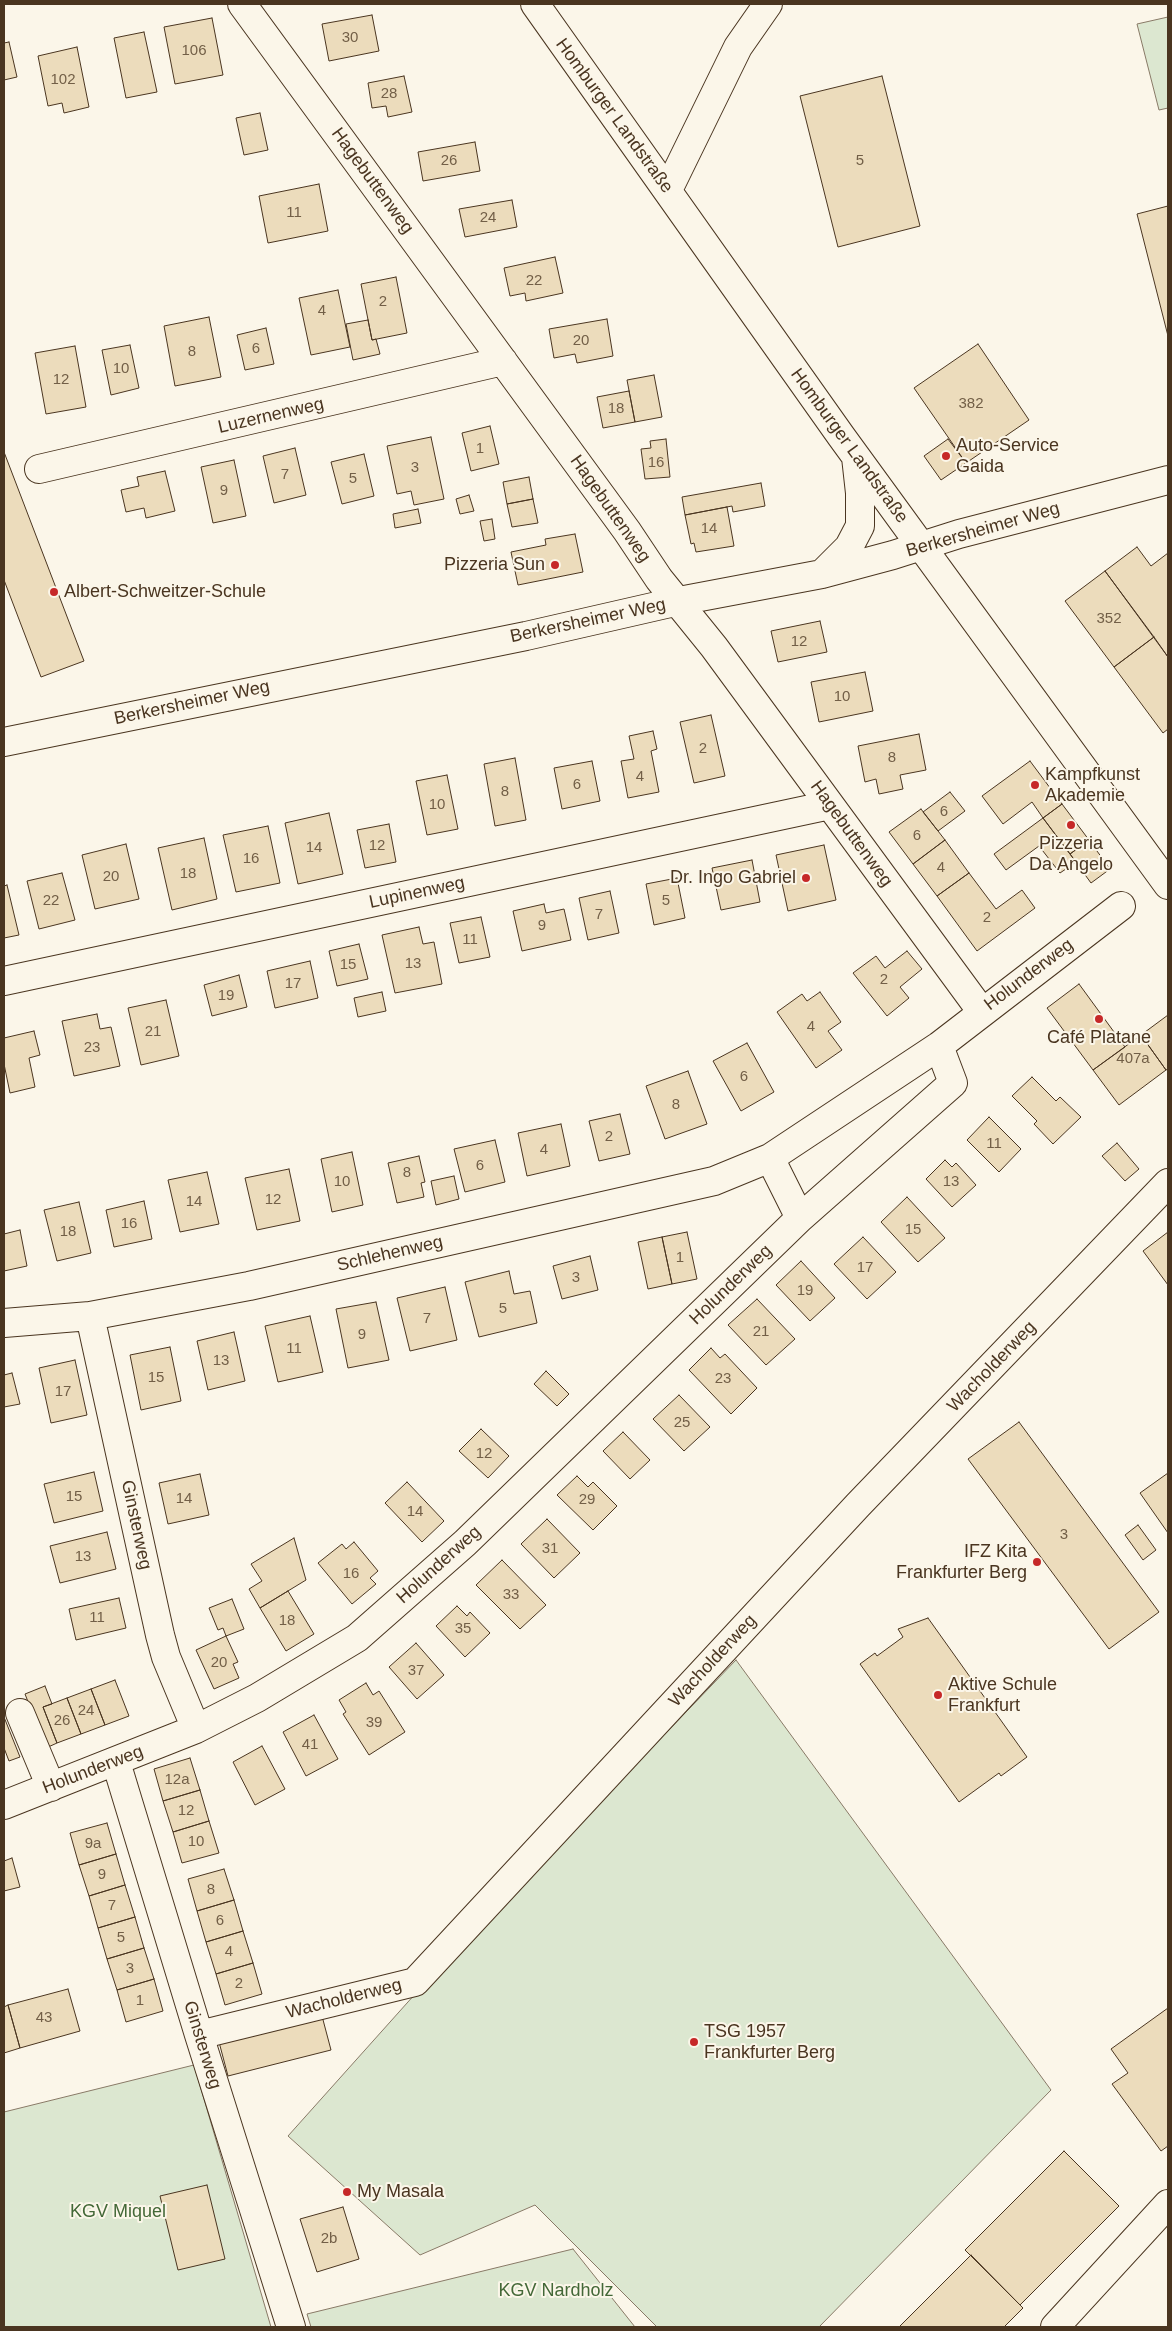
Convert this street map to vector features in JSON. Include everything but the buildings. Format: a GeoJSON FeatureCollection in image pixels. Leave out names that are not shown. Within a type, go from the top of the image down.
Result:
{"type":"FeatureCollection","features":[{"type":"Feature","properties":{"kind":"street","name":"Hagebuttenweg"},"geometry":{"type":"LineString","coordinates":[[242,4],[627,530],[659,579],[679,601],[982,1012]]}},
{"type":"Feature","properties":{"kind":"street","name":"Homburger Landstraße"},"geometry":{"type":"LineString","coordinates":[[535,4],[584,76],[668,190],[736,290],[1168,885]]}},
{"type":"Feature","properties":{"kind":"street"},"geometry":{"type":"LineString","coordinates":[[668,190],[738,47],[768,4]]}},
{"type":"Feature","properties":{"kind":"street","name":"Luzernenweg"},"geometry":{"type":"LineString","coordinates":[[38,469],[503,361]]}},
{"type":"Feature","properties":{"kind":"street"},"geometry":{"type":"LineString","coordinates":[[822,574],[849,547],[860,526],[860,493],[856,457]]}},
{"type":"Feature","properties":{"kind":"street","name":"Berkersheimer Weg"},"geometry":{"type":"LineString","coordinates":[[4,742],[526,636],[679,601],[822,574],[959,534],[1168,480]]}},
{"type":"Feature","properties":{"kind":"street","name":"Lupinenweg"},"geometry":{"type":"LineString","coordinates":[[4,981],[830,806]]}},
{"type":"Feature","properties":{"kind":"street","name":"Holunderweg"},"geometry":{"type":"LineString","coordinates":[[770,1158],[939,1046],[1121,906]]}},
{"type":"Feature","properties":{"kind":"street","name":"Holunderweg"},"geometry":{"type":"LineString","coordinates":[[4,1805],[196,1729],[256,1698],[357,1638],[465,1543],[800,1218],[953,1084],[939,1046]]}},
{"type":"Feature","properties":{"kind":"street"},"geometry":{"type":"LineString","coordinates":[[770,1158],[800,1218]]}},
{"type":"Feature","properties":{"kind":"street","name":"Schlehenweg"},"geometry":{"type":"LineString","coordinates":[[4,1324],[90,1316],[249,1286],[704,1183],[770,1158]]}},
{"type":"Feature","properties":{"kind":"street","name":"Wacholderweg"},"geometry":{"type":"LineString","coordinates":[[199,2035],[415,1982],[852,1512],[1168,1184]]}},
{"type":"Feature","properties":{"kind":"street","name":"Ginsterweg"},"geometry":{"type":"LineString","coordinates":[[90,1316],[160,1635],[166,1657],[196,1729]]}},
{"type":"Feature","properties":{"kind":"street"},"geometry":{"type":"LineString","coordinates":[[20,1713],[51,1787]]}},
{"type":"Feature","properties":{"kind":"street","name":"Ginsterweg"},"geometry":{"type":"LineString","coordinates":[[116,1762],[291,2327]]}},
{"type":"Feature","properties":{"kind":"street"},"geometry":{"type":"LineString","coordinates":[[1055,2327],[1167,2209]]}},
{"type":"Feature","properties":{"kind":"green space"},"geometry":{"type":"Polygon","coordinates":[[[1168,17],[1168,108],[1159,110],[1137,24],[1168,17]]]}},
{"type":"Feature","properties":{"kind":"green space","name":"TSG 1957 Frankfurter Berg"},"geometry":{"type":"Polygon","coordinates":[[[736,1660],[1051,2090],[819,2327],[657,2327],[535,2205],[420,2255],[288,2136],[416,1993],[736,1660]]]}},
{"type":"Feature","properties":{"kind":"green space","name":"KGV Miquel"},"geometry":{"type":"Polygon","coordinates":[[[194,2065],[271,2327],[4,2327],[4,2112],[194,2065]]]}},
{"type":"Feature","properties":{"kind":"green space","name":"KGV Nardholz"},"geometry":{"type":"Polygon","coordinates":[[[573,2249],[635,2327],[311,2327],[307,2314],[573,2249]]]}},
{"type":"Feature","properties":{"kind":"place","name":"Auto-Service Gaida"},"geometry":{"type":"Point","coordinates":[946,456]}},
{"type":"Feature","properties":{"kind":"place","name":"Pizzeria Sun"},"geometry":{"type":"Point","coordinates":[555,565]}},
{"type":"Feature","properties":{"kind":"place","name":"Albert-Schweitzer-Schule"},"geometry":{"type":"Point","coordinates":[54,592]}},
{"type":"Feature","properties":{"kind":"place","name":"Kampfkunst Akademie"},"geometry":{"type":"Point","coordinates":[1035,785]}},
{"type":"Feature","properties":{"kind":"place","name":"Pizzeria Da Angelo"},"geometry":{"type":"Point","coordinates":[1071,825]}},
{"type":"Feature","properties":{"kind":"place","name":"Dr. Ingo Gabriel"},"geometry":{"type":"Point","coordinates":[806,878]}},
{"type":"Feature","properties":{"kind":"place","name":"Café Platane"},"geometry":{"type":"Point","coordinates":[1099,1019]}},
{"type":"Feature","properties":{"kind":"place","name":"IFZ Kita Frankfurter Berg"},"geometry":{"type":"Point","coordinates":[1037,1562]}},
{"type":"Feature","properties":{"kind":"place","name":"Aktive Schule Frankfurt"},"geometry":{"type":"Point","coordinates":[938,1695]}},
{"type":"Feature","properties":{"kind":"place","name":"TSG 1957 Frankfurter Berg"},"geometry":{"type":"Point","coordinates":[694,2042]}},
{"type":"Feature","properties":{"kind":"place","name":"My Masala"},"geometry":{"type":"Point","coordinates":[347,2192]}}]}
